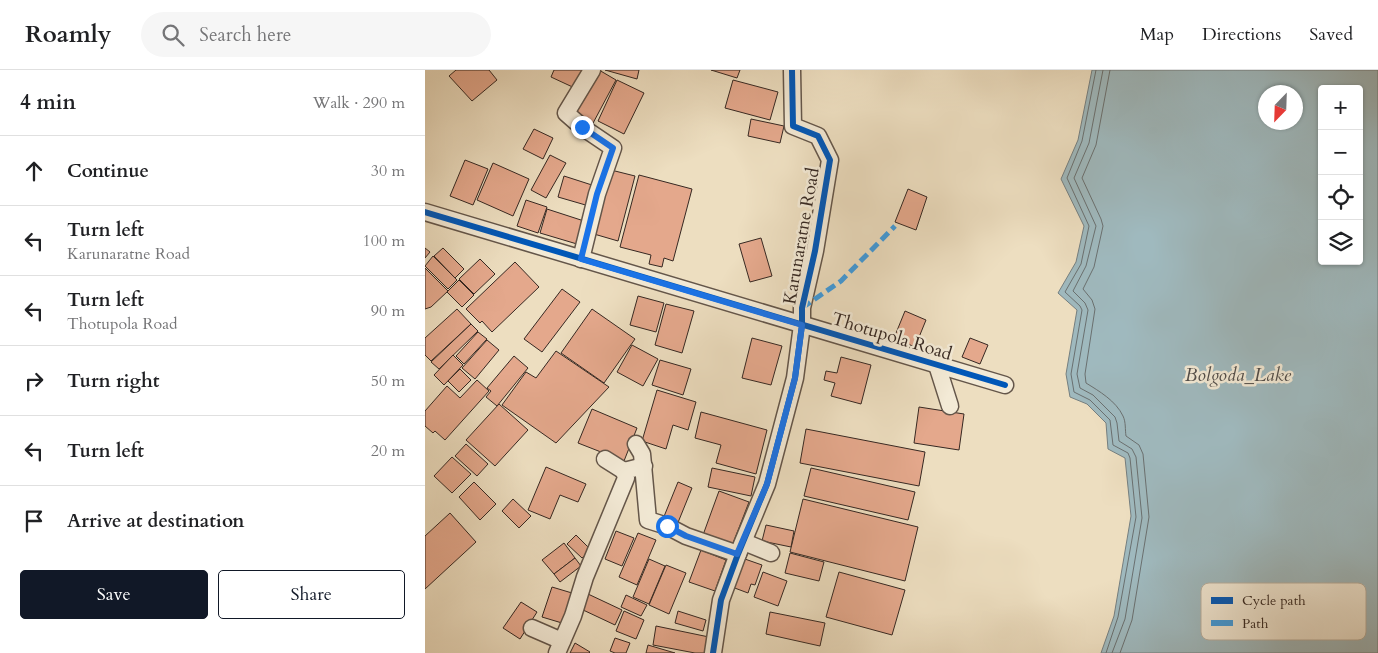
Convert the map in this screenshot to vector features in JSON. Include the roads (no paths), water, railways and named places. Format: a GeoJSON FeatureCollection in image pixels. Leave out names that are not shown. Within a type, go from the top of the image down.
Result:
{"type":"FeatureCollection","features":[{"type":"Feature","properties":{"kind":"street"},"geometry":{"type":"LineString","coordinates":[[581,259],[597,194],[613,148],[582,127],[566,113],[592,70]]}},
{"type":"Feature","properties":{"kind":"street","name":"Karunaratne Road"},"geometry":{"type":"LineString","coordinates":[[713,653],[721,600],[767,484],[795,378],[802,325],[802,308],[815,251],[830,160],[818,136],[793,126],[793,70]]}},
{"type":"Feature","properties":{"kind":"street","name":"Thotupola Road"},"geometry":{"type":"LineString","coordinates":[[425,212],[1005,385]]}},
{"type":"Feature","properties":{"kind":"street"},"geometry":{"type":"LineString","coordinates":[[937,365],[950,406]]}},
{"type":"Feature","properties":{"kind":"street"},"geometry":{"type":"LineString","coordinates":[[636,444],[642,454],[644,466],[648,520],[667,526],[686,536],[771,553]]}},
{"type":"Feature","properties":{"kind":"street"},"geometry":{"type":"LineString","coordinates":[[532,628],[559,647],[573,616],[585,577],[627,478],[624,471],[605,459]]}},
{"type":"Feature","properties":{"kind":"street"},"geometry":{"type":"LineString","coordinates":[[624,471],[644,466]]}},
{"type":"Feature","properties":{"kind":"water","name":"Bolgoda_Lake"},"geometry":{"type":"Polygon","coordinates":[[[1092,70],[1378,70],[1378,653],[1101,653],[1114,616],[1131,516],[1125,458],[1108,449],[1106,423],[1087,404],[1070,397],[1066,374],[1077,310],[1058,293],[1076,262],[1084,226],[1061,179],[1078,140],[1092,70]]]}}]}
